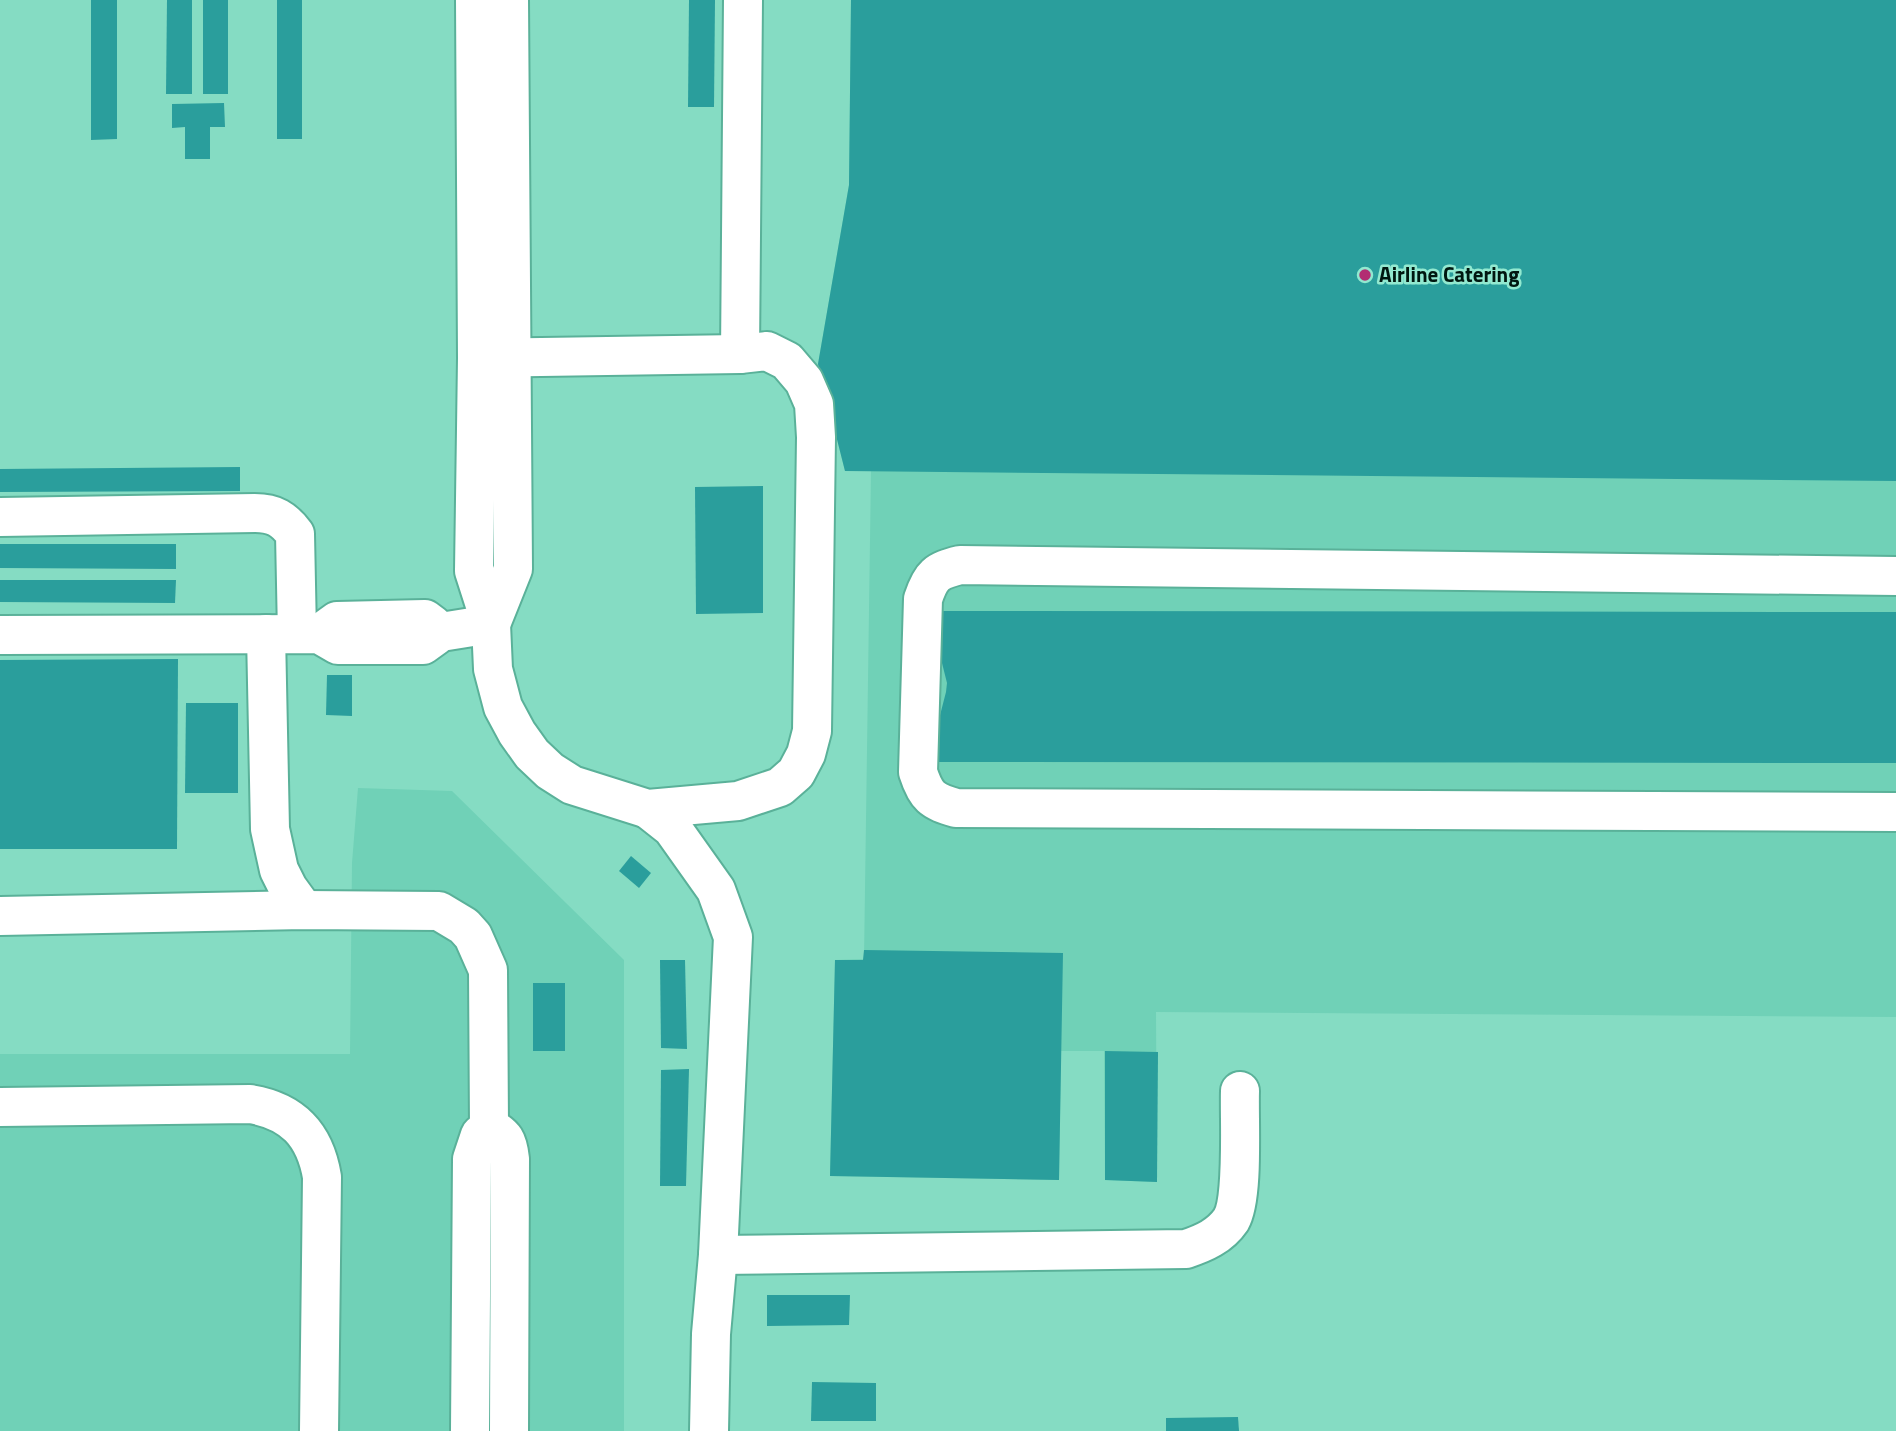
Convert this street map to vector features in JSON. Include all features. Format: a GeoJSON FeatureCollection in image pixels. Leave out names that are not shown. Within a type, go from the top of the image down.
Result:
{"type":"FeatureCollection","features":[{"type":"Feature","properties":{"kind":"lane"},"geometry":{"type":"LineString","coordinates":[[475,0],[494,358]]}},
{"type":"Feature","properties":{"kind":"lane"},"geometry":{"type":"LineString","coordinates":[[509,0],[494,358],[474,571],[491,624],[493,669],[503,707],[517,733],[532,754],[550,771],[572,785],[648,809],[671,828],[716,890],[733,937],[718,1255],[710,1334],[709,1431]]}},
{"type":"Feature","properties":{"kind":"lane"},"geometry":{"type":"LineString","coordinates":[[740,354],[743,0]]}},
{"type":"Feature","properties":{"kind":"lane"},"geometry":{"type":"LineString","coordinates":[[494,358],[740,354],[766,351],[787,361],[804,381],[814,404],[816,437],[812,730],[806,754],[796,773],[780,787],[738,801],[648,809]]}},
{"type":"Feature","properties":{"kind":"lane"},"geometry":{"type":"LineString","coordinates":[[0,517],[267,513],[288,524],[295,534],[294,634],[270,829],[279,870],[304,910]]}},
{"type":"Feature","properties":{"kind":"lane"},"geometry":{"type":"LineString","coordinates":[[1896,576],[960,565],[941,570],[929,580],[923,599],[918,772],[924,790],[938,803],[956,808],[1896,812]]}},
{"type":"Feature","properties":{"kind":"lane"},"geometry":{"type":"LineString","coordinates":[[0,635],[294,634],[337,621],[367,619],[425,619],[440,632],[491,624]]}},
{"type":"Feature","properties":{"kind":"lane"},"geometry":{"type":"LineString","coordinates":[[0,916],[304,910],[439,911],[464,926],[473,936],[488,970],[489,1127],[481,1135],[472,1160],[470,1431]]}},
{"type":"Feature","properties":{"kind":"lane"},"geometry":{"type":"LineString","coordinates":[[718,1255],[1186,1249],[1220,1233],[1232,1218],[1237,1199],[1240,1091]]}},
{"type":"Feature","properties":{"kind":"lane"},"geometry":{"type":"LineString","coordinates":[[0,1107],[250,1104],[281,1113],[305,1133],[314,1146],[322,1177],[319,1431]]}},
{"type":"Feature","properties":{"kind":"lane"},"geometry":{"type":"LineString","coordinates":[[489,1127],[502,1134],[508,1143],[510,1158],[509,1431]]}},
{"type":"Feature","properties":{"kind":"shaded area"},"geometry":{"type":"Polygon","coordinates":[[[851,0],[1896,0],[1896,1017],[1156,1012],[1157,1182],[1105,1180],[1104,1051],[1061,1051],[1059,1180],[830,1176],[835,960],[864,959],[871,471],[845,471],[818,364],[849,185],[851,0]]]}},
{"type":"Feature","properties":{"kind":"shaded area"},"geometry":{"type":"Polygon","coordinates":[[[358,788],[452,791],[624,960],[624,1431],[0,1431],[0,1054],[350,1054],[352,863],[358,788]]]}},
{"type":"Feature","properties":{"kind":"building"},"geometry":{"type":"Polygon","coordinates":[[[91,0],[117,0],[117,139],[91,140],[91,0]]]}},
{"type":"Feature","properties":{"kind":"building"},"geometry":{"type":"Polygon","coordinates":[[[167,0],[192,0],[192,94],[166,94],[167,0]]]}},
{"type":"Feature","properties":{"kind":"building"},"geometry":{"type":"Polygon","coordinates":[[[203,0],[228,0],[228,94],[203,94],[203,0]]]}},
{"type":"Feature","properties":{"kind":"building"},"geometry":{"type":"Polygon","coordinates":[[[277,0],[302,0],[302,139],[277,139],[277,0]]]}},
{"type":"Feature","properties":{"kind":"building"},"geometry":{"type":"Polygon","coordinates":[[[689,0],[715,0],[714,107],[688,107],[689,0]]]}},
{"type":"Feature","properties":{"kind":"building","name":"Airline Catering"},"geometry":{"type":"Polygon","coordinates":[[[851,0],[1896,0],[1896,481],[845,471],[818,364],[849,185],[851,0]]]}},
{"type":"Feature","properties":{"kind":"building"},"geometry":{"type":"Polygon","coordinates":[[[224,103],[225,127],[210,127],[210,159],[185,159],[185,127],[172,128],[172,104],[224,103]]]}},
{"type":"Feature","properties":{"kind":"building"},"geometry":{"type":"Polygon","coordinates":[[[240,467],[240,491],[0,492],[0,469],[240,467]]]}},
{"type":"Feature","properties":{"kind":"building"},"geometry":{"type":"Polygon","coordinates":[[[763,486],[763,613],[696,614],[695,487],[763,486]]]}},
{"type":"Feature","properties":{"kind":"building"},"geometry":{"type":"Polygon","coordinates":[[[0,544],[176,544],[176,569],[0,568],[0,544]]]}},
{"type":"Feature","properties":{"kind":"building"},"geometry":{"type":"Polygon","coordinates":[[[0,580],[176,580],[175,603],[0,602],[0,580]]]}},
{"type":"Feature","properties":{"kind":"building"},"geometry":{"type":"Polygon","coordinates":[[[929,611],[1896,612],[1896,763],[928,762],[947,683],[929,611]]]}},
{"type":"Feature","properties":{"kind":"building"},"geometry":{"type":"Polygon","coordinates":[[[178,659],[177,849],[0,849],[0,660],[178,659]]]}},
{"type":"Feature","properties":{"kind":"building"},"geometry":{"type":"Polygon","coordinates":[[[327,675],[352,675],[352,716],[326,715],[327,675]]]}},
{"type":"Feature","properties":{"kind":"building"},"geometry":{"type":"Polygon","coordinates":[[[186,703],[238,703],[238,793],[185,793],[186,703]]]}},
{"type":"Feature","properties":{"kind":"building"},"geometry":{"type":"Polygon","coordinates":[[[631,856],[651,873],[639,888],[619,871],[631,856]]]}},
{"type":"Feature","properties":{"kind":"building"},"geometry":{"type":"Polygon","coordinates":[[[864,950],[1063,953],[1059,1180],[830,1176],[835,960],[863,960],[864,950]]]}},
{"type":"Feature","properties":{"kind":"building"},"geometry":{"type":"Polygon","coordinates":[[[660,960],[685,960],[687,1049],[661,1048],[660,960]]]}},
{"type":"Feature","properties":{"kind":"building"},"geometry":{"type":"Polygon","coordinates":[[[533,983],[565,983],[565,1051],[533,1051],[533,983]]]}},
{"type":"Feature","properties":{"kind":"building"},"geometry":{"type":"Polygon","coordinates":[[[1105,1051],[1158,1052],[1157,1182],[1105,1180],[1105,1051]]]}},
{"type":"Feature","properties":{"kind":"building"},"geometry":{"type":"Polygon","coordinates":[[[689,1069],[686,1186],[660,1186],[661,1070],[689,1069]]]}},
{"type":"Feature","properties":{"kind":"building"},"geometry":{"type":"Polygon","coordinates":[[[767,1295],[850,1295],[849,1325],[767,1326],[767,1295]]]}},
{"type":"Feature","properties":{"kind":"building"},"geometry":{"type":"Polygon","coordinates":[[[812,1382],[876,1383],[876,1421],[811,1421],[812,1382]]]}},
{"type":"Feature","properties":{"kind":"building"},"geometry":{"type":"Polygon","coordinates":[[[1238,1417],[1239,1431],[1166,1431],[1166,1418],[1238,1417]]]}},
{"type":"Feature","properties":{"kind":"place","name":"Airline Catering"},"geometry":{"type":"Point","coordinates":[1365,275]}}]}
